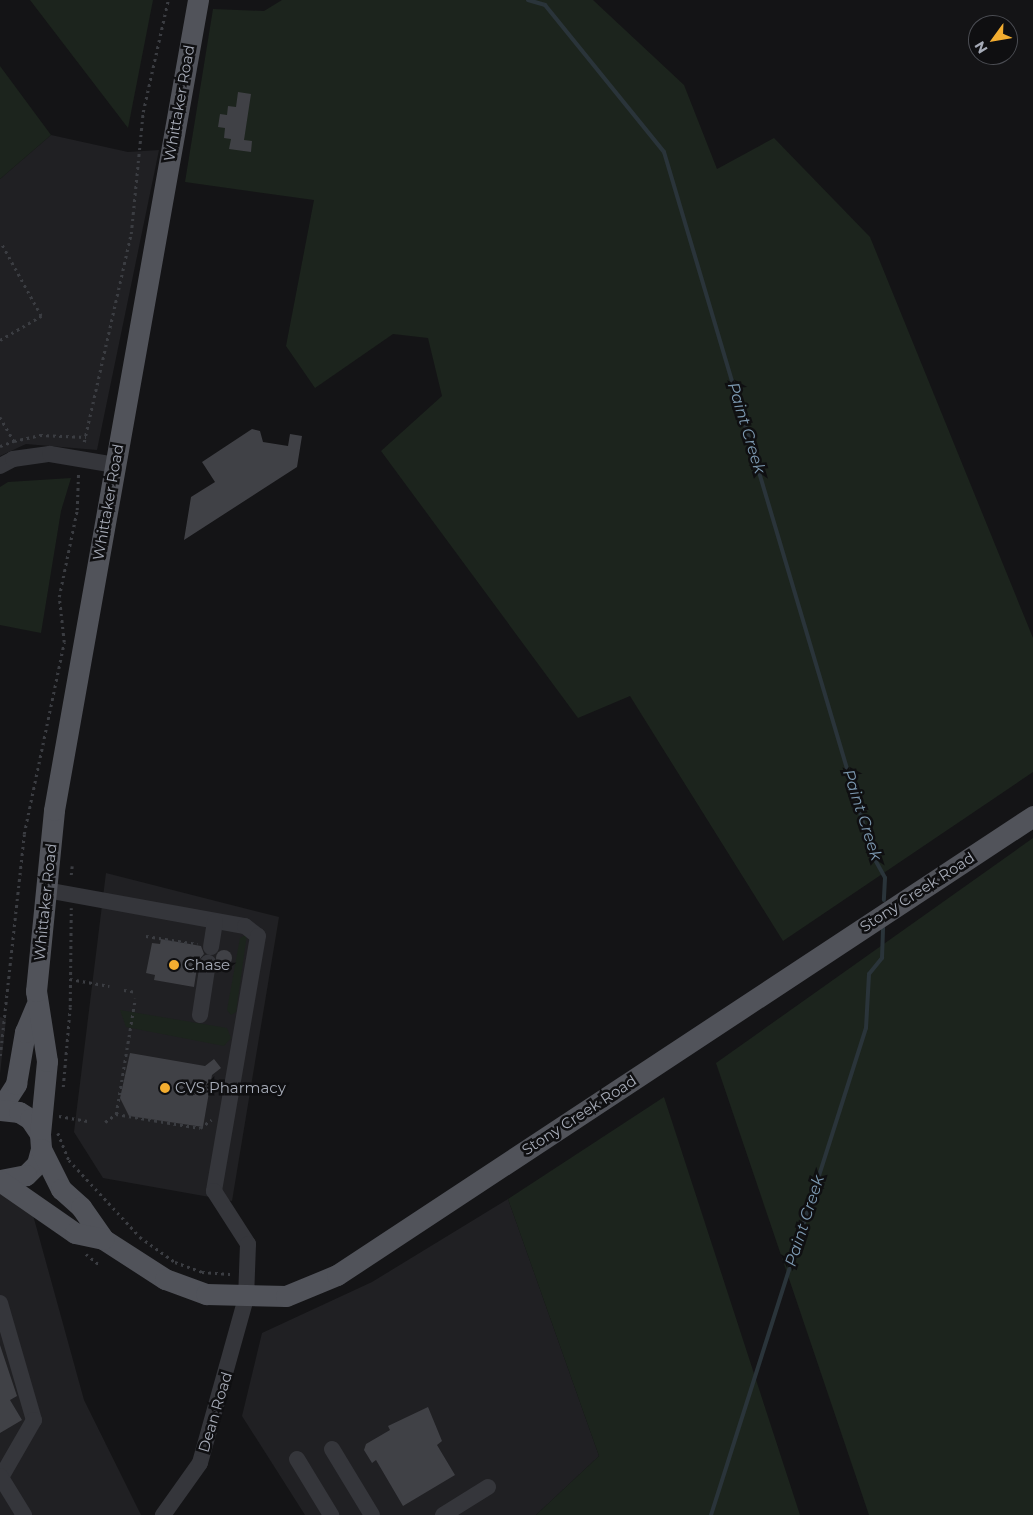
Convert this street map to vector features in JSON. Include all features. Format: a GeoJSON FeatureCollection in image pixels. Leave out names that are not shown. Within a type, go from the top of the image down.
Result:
{"type":"FeatureCollection","features":[{"type":"Feature","properties":{"kind":"main road","name":"Whittaker Road"},"geometry":{"type":"LineString","coordinates":[[41,1142],[47,1061],[36,1006],[46,890],[64,745],[198,0]]}},
{"type":"Feature","properties":{"kind":"main road","name":"Stony Creek Road"},"geometry":{"type":"LineString","coordinates":[[0,1180],[75,1232],[103,1239],[165,1279],[206,1294],[246,1298],[286,1296],[337,1275],[1033,816]]}},
{"type":"Feature","properties":{"kind":"main road","name":"Whittaker Road"},"geometry":{"type":"LineString","coordinates":[[0,1109],[16,1084],[24,1032],[36,1006]]}},
{"type":"Feature","properties":{"kind":"main road"},"geometry":{"type":"LineString","coordinates":[[0,1109],[19,1112],[41,1142],[26,1175],[0,1180]]}},
{"type":"Feature","properties":{"kind":"main road","name":"Stony Creek Road"},"geometry":{"type":"LineString","coordinates":[[41,1142],[61,1189],[81,1207],[103,1239]]}},
{"type":"Feature","properties":{"kind":"street"},"geometry":{"type":"LineString","coordinates":[[0,466],[13,459],[50,454],[115,465]]}},
{"type":"Feature","properties":{"kind":"street","name":"Dean Road"},"geometry":{"type":"LineString","coordinates":[[46,890],[254,929],[258,936],[214,1191],[248,1244],[246,1298],[200,1463],[163,1515]]}},
{"type":"Feature","properties":{"kind":"street"},"geometry":{"type":"LineString","coordinates":[[200,1015],[207,952],[214,921]]}},
{"type":"Feature","properties":{"kind":"street"},"geometry":{"type":"LineString","coordinates":[[0,1303],[34,1420],[0,1478],[24,1515]]}},
{"type":"Feature","properties":{"kind":"street"},"geometry":{"type":"LineString","coordinates":[[332,1449],[372,1515]]}},
{"type":"Feature","properties":{"kind":"street"},"geometry":{"type":"LineString","coordinates":[[297,1460],[331,1515]]}},
{"type":"Feature","properties":{"kind":"street"},"geometry":{"type":"LineString","coordinates":[[443,1515],[488,1487]]}},
{"type":"Feature","properties":{"kind":"path"},"geometry":{"type":"LineString","coordinates":[[84,442],[131,234],[143,112],[168,0]]}},
{"type":"Feature","properties":{"kind":"path"},"geometry":{"type":"LineString","coordinates":[[0,340],[41,316],[2,245]]}},
{"type":"Feature","properties":{"kind":"path"},"geometry":{"type":"LineString","coordinates":[[0,417],[14,441]]}},
{"type":"Feature","properties":{"kind":"path"},"geometry":{"type":"LineString","coordinates":[[0,446],[40,435],[86,437]]}},
{"type":"Feature","properties":{"kind":"path"},"geometry":{"type":"LineString","coordinates":[[0,1056],[24,834],[64,642],[59,597],[77,510],[78,470]]}},
{"type":"Feature","properties":{"kind":"path"},"geometry":{"type":"LineString","coordinates":[[71,875],[72,866]]}},
{"type":"Feature","properties":{"kind":"path"},"geometry":{"type":"LineString","coordinates":[[63,1090],[70,979],[71,907]]}},
{"type":"Feature","properties":{"kind":"path"},"geometry":{"type":"LineString","coordinates":[[146,936],[207,952]]}},
{"type":"Feature","properties":{"kind":"path"},"geometry":{"type":"LineString","coordinates":[[70,979],[109,986]]}},
{"type":"Feature","properties":{"kind":"path"},"geometry":{"type":"LineString","coordinates":[[124,990],[136,992]]}},
{"type":"Feature","properties":{"kind":"path"},"geometry":{"type":"LineString","coordinates":[[116,1114],[135,999]]}},
{"type":"Feature","properties":{"kind":"path"},"geometry":{"type":"LineString","coordinates":[[60,1107],[58,1133],[69,1160],[140,1237],[175,1262],[202,1272],[234,1274]]}},
{"type":"Feature","properties":{"kind":"path"},"geometry":{"type":"LineString","coordinates":[[104,1122],[116,1114],[200,1128],[211,1120]]}},
{"type":"Feature","properties":{"kind":"path"},"geometry":{"type":"LineString","coordinates":[[59,1116],[88,1121]]}},
{"type":"Feature","properties":{"kind":"shaded area"},"geometry":{"type":"Polygon","coordinates":[[[30,0],[153,0],[128,128],[30,0]]]}},
{"type":"Feature","properties":{"kind":"shaded area"},"geometry":{"type":"Polygon","coordinates":[[[282,0],[593,0],[684,85],[717,169],[774,138],[870,237],[1033,638],[1033,772],[783,941],[630,696],[578,718],[381,451],[442,396],[428,338],[393,334],[315,388],[286,346],[314,200],[185,182],[213,9],[264,11],[282,0]]]}},
{"type":"Feature","properties":{"kind":"shaded area"},"geometry":{"type":"Polygon","coordinates":[[[0,66],[51,135],[0,179],[0,66]]]}},
{"type":"Feature","properties":{"kind":"shaded area"},"geometry":{"type":"Polygon","coordinates":[[[51,135],[128,152],[159,150],[97,450],[26,444],[0,456],[0,179],[51,135]]]}},
{"type":"Feature","properties":{"kind":"shaded area"},"geometry":{"type":"Polygon","coordinates":[[[71,478],[61,511],[41,633],[0,625],[0,487],[8,482],[71,478]]]}},
{"type":"Feature","properties":{"kind":"shaded area"},"geometry":{"type":"Polygon","coordinates":[[[1033,838],[1033,1515],[869,1515],[716,1063],[1033,838]]]}},
{"type":"Feature","properties":{"kind":"shaded area"},"geometry":{"type":"Polygon","coordinates":[[[106,873],[279,917],[232,1201],[103,1178],[74,1132],[106,873]]]}},
{"type":"Feature","properties":{"kind":"shaded area"},"geometry":{"type":"Polygon","coordinates":[[[247,934],[236,1012],[231,1015],[227,1010],[240,938],[247,934]]]}},
{"type":"Feature","properties":{"kind":"shaded area"},"geometry":{"type":"Polygon","coordinates":[[[120,1010],[227,1028],[231,1038],[224,1046],[126,1027],[120,1010]]]}},
{"type":"Feature","properties":{"kind":"shaded area"},"geometry":{"type":"Polygon","coordinates":[[[0,1017],[6,1019],[0,1074],[0,1017]]]}},
{"type":"Feature","properties":{"kind":"shaded area"},"geometry":{"type":"Polygon","coordinates":[[[664,1097],[800,1515],[536,1515],[599,1456],[508,1199],[664,1097]]]}},
{"type":"Feature","properties":{"kind":"shaded area"},"geometry":{"type":"Polygon","coordinates":[[[0,1191],[33,1215],[84,1400],[141,1515],[0,1515],[0,1191]]]}},
{"type":"Feature","properties":{"kind":"shaded area"},"geometry":{"type":"Polygon","coordinates":[[[508,1199],[599,1456],[536,1515],[305,1515],[242,1416],[262,1333],[372,1282],[508,1199]]]}},
{"type":"Feature","properties":{"kind":"building"},"geometry":{"type":"Polygon","coordinates":[[[238,92],[251,94],[244,140],[252,141],[251,152],[229,149],[231,139],[224,138],[225,128],[218,127],[220,114],[227,115],[228,106],[236,107],[238,92]]]}},
{"type":"Feature","properties":{"kind":"building"},"geometry":{"type":"Polygon","coordinates":[[[252,429],[260,431],[263,442],[288,446],[290,434],[302,436],[297,467],[184,540],[191,497],[215,482],[202,462],[252,429]]]}},
{"type":"Feature","properties":{"kind":"building","name":"Chase"},"geometry":{"type":"Polygon","coordinates":[[[161,939],[201,946],[204,954],[198,961],[194,987],[154,980],[155,975],[146,973],[152,943],[160,944],[161,939]]]}},
{"type":"Feature","properties":{"kind":"building"},"geometry":{"type":"Polygon","coordinates":[[[224,950],[232,958],[224,966],[216,958],[224,950]]]}},
{"type":"Feature","properties":{"kind":"building","name":"CVS Pharmacy"},"geometry":{"type":"Polygon","coordinates":[[[130,1053],[205,1066],[214,1059],[221,1068],[212,1075],[203,1127],[129,1116],[120,1098],[130,1053]]]}},
{"type":"Feature","properties":{"kind":"building"},"geometry":{"type":"Polygon","coordinates":[[[0,1345],[17,1396],[10,1400],[22,1420],[0,1433],[0,1345]]]}},
{"type":"Feature","properties":{"kind":"building"},"geometry":{"type":"Polygon","coordinates":[[[428,1407],[442,1441],[437,1445],[455,1475],[403,1506],[376,1460],[372,1463],[364,1450],[366,1444],[390,1430],[388,1426],[428,1407]]]}},
{"type":"Feature","properties":{"kind":"waterway","name":"Paint Creek"},"geometry":{"type":"LineString","coordinates":[[528,0],[545,5],[664,152],[873,856],[885,878],[884,900]]}},
{"type":"Feature","properties":{"kind":"waterway","name":"Paint Creek"},"geometry":{"type":"LineString","coordinates":[[711,1515],[866,1028],[869,974],[882,958],[883,928]]}},
{"type":"Feature","properties":{"kind":"place","name":"Chase"},"geometry":{"type":"Point","coordinates":[174,965]}},
{"type":"Feature","properties":{"kind":"place","name":"CVS Pharmacy"},"geometry":{"type":"Point","coordinates":[165,1088]}}]}
